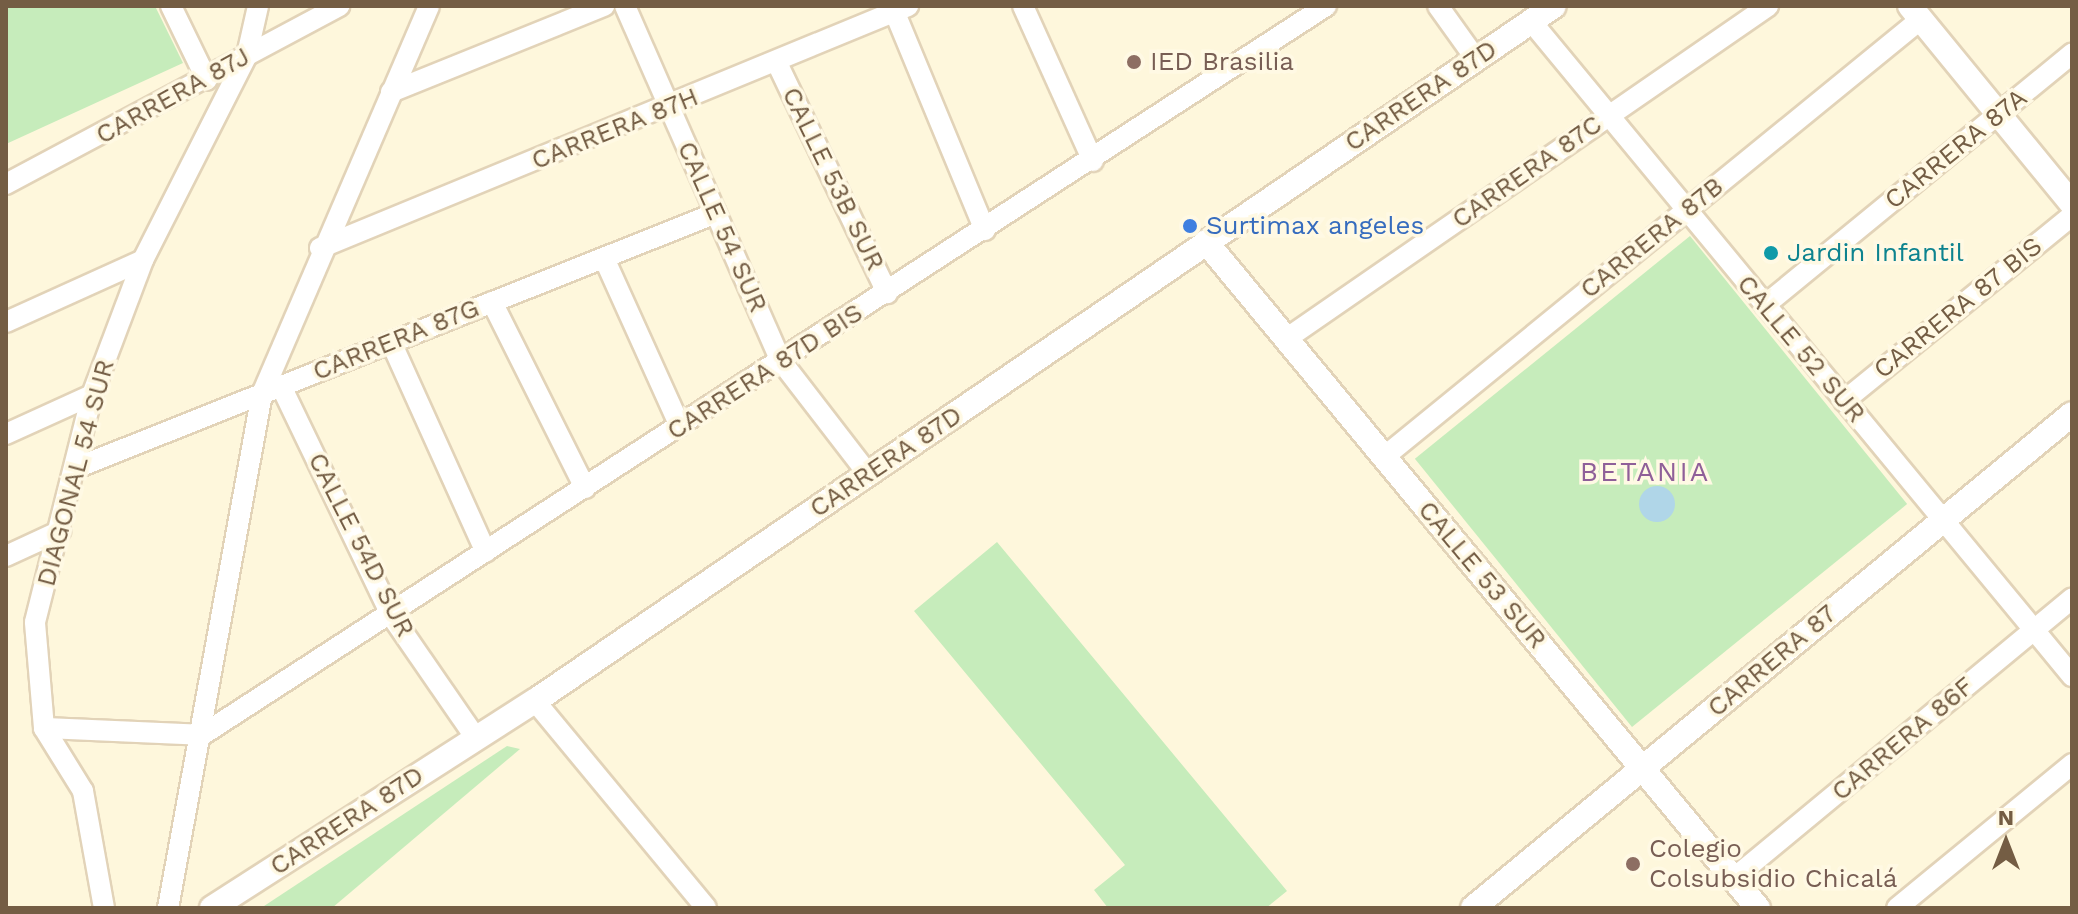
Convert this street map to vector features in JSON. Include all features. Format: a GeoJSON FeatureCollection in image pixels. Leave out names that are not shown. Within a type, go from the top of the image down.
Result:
{"type":"FeatureCollection","features":[{"type":"Feature","properties":{"kind":"street"},"geometry":{"type":"LineString","coordinates":[[171,6],[207,80]]}},
{"type":"Feature","properties":{"kind":"street","name":"DIAGONAL 54 SUR"},"geometry":{"type":"LineString","coordinates":[[104,908],[83,791],[44,728],[35,622],[92,395],[143,260],[247,55],[258,6]]}},
{"type":"Feature","properties":{"kind":"street","name":"CARRERA 87J"},"geometry":{"type":"LineString","coordinates":[[6,184],[207,80],[340,6]]}},
{"type":"Feature","properties":{"kind":"street"},"geometry":{"type":"LineString","coordinates":[[168,908],[262,394],[320,248],[429,6]]}},
{"type":"Feature","properties":{"kind":"street"},"geometry":{"type":"LineString","coordinates":[[391,92],[604,6]]}},
{"type":"Feature","properties":{"kind":"street","name":"CALLE 54 SUR"},"geometry":{"type":"LineString","coordinates":[[625,6],[781,361],[868,474]]}},
{"type":"Feature","properties":{"kind":"street"},"geometry":{"type":"LineString","coordinates":[[1023,6],[1093,161]]}},
{"type":"Feature","properties":{"kind":"street","name":"CARRERA 87D BIS"},"geometry":{"type":"LineString","coordinates":[[202,735],[1093,161],[1326,6]]}},
{"type":"Feature","properties":{"kind":"street"},"geometry":{"type":"LineString","coordinates":[[1438,6],[1476,59]]}},
{"type":"Feature","properties":{"kind":"street","name":"CARRERA 87D"},"geometry":{"type":"LineString","coordinates":[[212,908],[535,701],[1554,6]]}},
{"type":"Feature","properties":{"kind":"street","name":"CARRERA 87C"},"geometry":{"type":"LineString","coordinates":[[1286,339],[1768,6]]}},
{"type":"Feature","properties":{"kind":"street"},"geometry":{"type":"LineString","coordinates":[[901,9],[985,230]]}},
{"type":"Feature","properties":{"kind":"street","name":"CARRERA 87H"},"geometry":{"type":"LineString","coordinates":[[320,248],[778,65],[901,9]]}},
{"type":"Feature","properties":{"kind":"street"},"geometry":{"type":"LineString","coordinates":[[1916,12],[2072,204]]}},
{"type":"Feature","properties":{"kind":"street","name":"CARRERA 87B"},"geometry":{"type":"LineString","coordinates":[[1384,457],[1687,210],[1916,12]]}},
{"type":"Feature","properties":{"kind":"street","name":"CALLE 52 SUR"},"geometry":{"type":"LineString","coordinates":[[1531,21],[2072,676]]}},
{"type":"Feature","properties":{"kind":"street","name":"CARRERA 87A"},"geometry":{"type":"LineString","coordinates":[[1765,305],[2072,54]]}},
{"type":"Feature","properties":{"kind":"street","name":"CALLE 53B SUR"},"geometry":{"type":"LineString","coordinates":[[778,65],[887,293]]}},
{"type":"Feature","properties":{"kind":"street","name":"CARRERA 87G"},"geometry":{"type":"LineString","coordinates":[[76,468],[716,213]]}},
{"type":"Feature","properties":{"kind":"street","name":"CARRERA 87 BIS"},"geometry":{"type":"LineString","coordinates":[[1844,401],[2072,216]]}},
{"type":"Feature","properties":{"kind":"street","name":"CALLE 53 SUR"},"geometry":{"type":"LineString","coordinates":[[1206,242],[1758,908]]}},
{"type":"Feature","properties":{"kind":"street"},"geometry":{"type":"LineString","coordinates":[[604,258],[680,426]]}},
{"type":"Feature","properties":{"kind":"street"},"geometry":{"type":"LineString","coordinates":[[6,322],[143,260]]}},
{"type":"Feature","properties":{"kind":"street"},"geometry":{"type":"LineString","coordinates":[[492,302],[585,488]]}},
{"type":"Feature","properties":{"kind":"street"},"geometry":{"type":"LineString","coordinates":[[391,342],[486,552]]}},
{"type":"Feature","properties":{"kind":"street","name":"CALLE 54D SUR"},"geometry":{"type":"LineString","coordinates":[[281,386],[391,615],[476,738]]}},
{"type":"Feature","properties":{"kind":"street"},"geometry":{"type":"LineString","coordinates":[[6,434],[92,395]]}},
{"type":"Feature","properties":{"kind":"street","name":"CARRERA 87"},"geometry":{"type":"LineString","coordinates":[[1473,908],[2072,414]]}},
{"type":"Feature","properties":{"kind":"street"},"geometry":{"type":"LineString","coordinates":[[6,556],[60,531]]}},
{"type":"Feature","properties":{"kind":"street","name":"CARRERA 86F"},"geometry":{"type":"LineString","coordinates":[[1733,879],[2072,599]]}},
{"type":"Feature","properties":{"kind":"street"},"geometry":{"type":"LineString","coordinates":[[535,701],[706,908]]}},
{"type":"Feature","properties":{"kind":"street"},"geometry":{"type":"LineString","coordinates":[[44,728],[202,735]]}},
{"type":"Feature","properties":{"kind":"street"},"geometry":{"type":"LineString","coordinates":[[1897,908],[2072,764]]}},
{"type":"Feature","properties":{"kind":"green space"},"geometry":{"type":"Polygon","coordinates":[[[6,6],[155,6],[183,63],[6,144],[6,6]]]}},
{"type":"Feature","properties":{"kind":"green space"},"geometry":{"type":"Polygon","coordinates":[[[1690,236],[1907,504],[1632,727],[1415,459],[1690,236]]]}},
{"type":"Feature","properties":{"kind":"green space"},"geometry":{"type":"Polygon","coordinates":[[[997,542],[1287,891],[1266,908],[1108,908],[1094,890],[1125,865],[914,611],[997,542]]]}},
{"type":"Feature","properties":{"kind":"green space"},"geometry":{"type":"Polygon","coordinates":[[[507,746],[520,749],[332,908],[261,908],[507,746]]]}},
{"type":"Feature","properties":{"kind":"water"},"geometry":{"type":"Polygon","coordinates":[[[1657,486],[1669,492],[1675,504],[1669,516],[1657,522],[1645,516],[1639,504],[1645,492],[1657,486]]]}},
{"type":"Feature","properties":{"kind":"place","name":"IED Brasilia"},"geometry":{"type":"Point","coordinates":[1134,62]}},
{"type":"Feature","properties":{"kind":"place","name":"Surtimax angeles"},"geometry":{"type":"Point","coordinates":[1190,226]}},
{"type":"Feature","properties":{"kind":"place","name":"Jardin Infantil"},"geometry":{"type":"Point","coordinates":[1771,253]}},
{"type":"Feature","properties":{"kind":"place","name":"Colegio Colsubsidio Chicalá"},"geometry":{"type":"Point","coordinates":[1633,864]}},
{"type":"Feature","properties":{"kind":"district","name":"BETANIA"},"geometry":{"type":"Point","coordinates":[1645,472]}}]}
